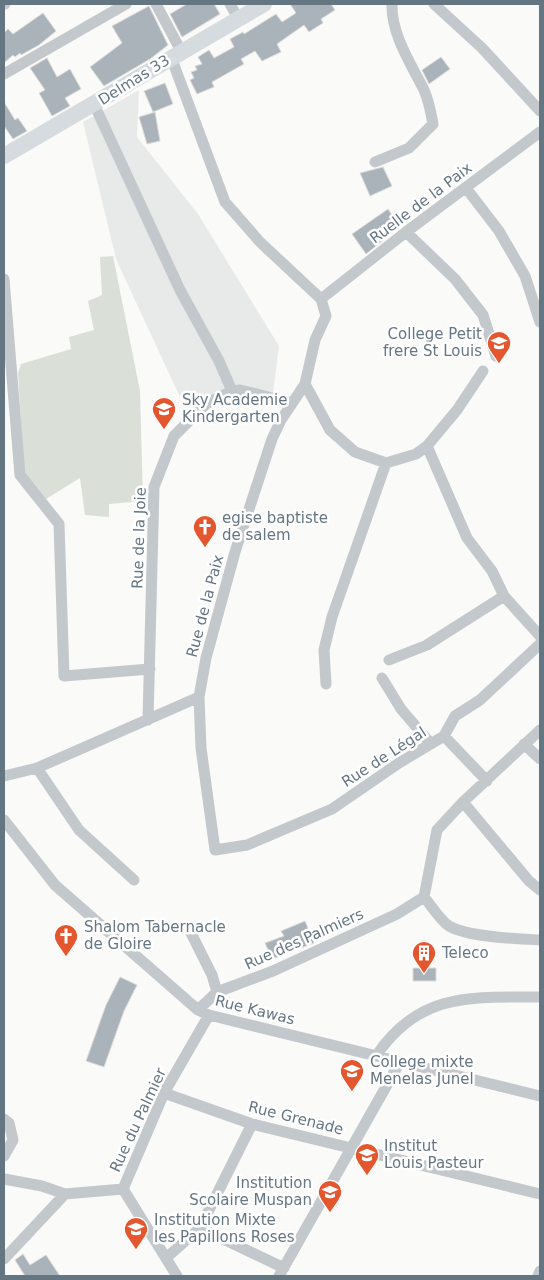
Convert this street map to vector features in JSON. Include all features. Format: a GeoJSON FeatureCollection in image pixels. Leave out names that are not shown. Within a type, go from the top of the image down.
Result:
{"type":"FeatureCollection","features":[{"type":"Feature","properties":{"kind":"main road","name":"Delmas 33"},"geometry":{"type":"LineString","coordinates":[[4,156],[176,54],[234,11],[264,4]]}},
{"type":"Feature","properties":{"kind":"street"},"geometry":{"type":"LineString","coordinates":[[4,74],[126,4]]}},
{"type":"Feature","properties":{"kind":"street"},"geometry":{"type":"LineString","coordinates":[[156,4],[176,54],[225,202],[260,242],[321,300],[326,316],[315,340],[305,384],[330,430],[355,452],[386,463],[416,454],[427,446],[457,410],[483,371]]}},
{"type":"Feature","properties":{"kind":"street"},"geometry":{"type":"LineString","coordinates":[[375,162],[409,148],[433,124],[425,91],[399,38],[391,15],[392,4]]}},
{"type":"Feature","properties":{"kind":"street"},"geometry":{"type":"LineString","coordinates":[[434,4],[482,48],[540,111]]}},
{"type":"Feature","properties":{"kind":"street"},"geometry":{"type":"LineString","coordinates":[[94,104],[180,290],[219,360],[232,391],[240,390],[292,403]]}},
{"type":"Feature","properties":{"kind":"street","name":"Ruelle de la Paix"},"geometry":{"type":"LineString","coordinates":[[321,300],[406,232],[540,132]]}},
{"type":"Feature","properties":{"kind":"street"},"geometry":{"type":"LineString","coordinates":[[466,188],[499,231],[520,268],[540,322]]}},
{"type":"Feature","properties":{"kind":"street"},"geometry":{"type":"LineString","coordinates":[[406,232],[455,279],[483,316],[496,356]]}},
{"type":"Feature","properties":{"kind":"street"},"geometry":{"type":"LineString","coordinates":[[4,279],[20,474],[59,524],[64,676],[150,669]]}},
{"type":"Feature","properties":{"kind":"street","name":"Rue de la Paix"},"geometry":{"type":"LineString","coordinates":[[214,850],[202,767],[200,697],[213,626],[272,439],[305,384]]}},
{"type":"Feature","properties":{"kind":"street","name":"Rue de la Joie"},"geometry":{"type":"LineString","coordinates":[[148,720],[154,487],[174,436],[206,404],[232,391]]}},
{"type":"Feature","properties":{"kind":"street"},"geometry":{"type":"LineString","coordinates":[[427,446],[467,538],[492,571],[504,596],[540,636]]}},
{"type":"Feature","properties":{"kind":"street"},"geometry":{"type":"LineString","coordinates":[[326,684],[324,650],[332,617],[386,463]]}},
{"type":"Feature","properties":{"kind":"street"},"geometry":{"type":"LineString","coordinates":[[389,660],[427,645],[504,596]]}},
{"type":"Feature","properties":{"kind":"street","name":"Rue de Légal"},"geometry":{"type":"LineString","coordinates":[[214,850],[247,845],[332,809],[444,736],[455,716],[480,700],[540,644]]}},
{"type":"Feature","properties":{"kind":"street"},"geometry":{"type":"LineString","coordinates":[[382,678],[400,709],[431,744]]}},
{"type":"Feature","properties":{"kind":"street"},"geometry":{"type":"LineString","coordinates":[[4,776],[37,768],[200,697]]}},
{"type":"Feature","properties":{"kind":"street"},"geometry":{"type":"LineString","coordinates":[[540,730],[487,782],[463,802],[438,830],[424,896],[449,926],[474,933],[509,939],[540,940]]}},
{"type":"Feature","properties":{"kind":"street"},"geometry":{"type":"LineString","coordinates":[[444,736],[487,782]]}},
{"type":"Feature","properties":{"kind":"street"},"geometry":{"type":"LineString","coordinates":[[524,744],[540,759]]}},
{"type":"Feature","properties":{"kind":"street"},"geometry":{"type":"LineString","coordinates":[[37,768],[79,830],[134,880]]}},
{"type":"Feature","properties":{"kind":"street"},"geometry":{"type":"LineString","coordinates":[[463,802],[529,881],[540,890]]}},
{"type":"Feature","properties":{"kind":"street","name":"Rue Kawas"},"geometry":{"type":"LineString","coordinates":[[4,820],[55,886],[198,1010],[209,1015],[540,1096]]}},
{"type":"Feature","properties":{"kind":"street","name":"Rue des Palmiers"},"geometry":{"type":"LineString","coordinates":[[198,1010],[217,992],[273,970],[398,914],[424,896]]}},
{"type":"Feature","properties":{"kind":"street"},"geometry":{"type":"LineString","coordinates":[[188,927],[212,975],[217,992]]}},
{"type":"Feature","properties":{"kind":"street"},"geometry":{"type":"LineString","coordinates":[[376,1056],[389,1036],[406,1022],[428,1009],[450,1001],[467,997],[540,997]]}},
{"type":"Feature","properties":{"kind":"street","name":"Rue du Palmier"},"geometry":{"type":"LineString","coordinates":[[65,1194],[123,1189],[164,1093],[209,1015]]}},
{"type":"Feature","properties":{"kind":"street"},"geometry":{"type":"LineString","coordinates":[[200,1228],[282,1272],[400,1062]]}},
{"type":"Feature","properties":{"kind":"street","name":"Rue Grenade"},"geometry":{"type":"LineString","coordinates":[[164,1093],[252,1124],[540,1194]]}},
{"type":"Feature","properties":{"kind":"street"},"geometry":{"type":"LineString","coordinates":[[4,1119],[9,1123],[13,1140],[4,1156]]}},
{"type":"Feature","properties":{"kind":"street"},"geometry":{"type":"LineString","coordinates":[[166,1258],[200,1228],[252,1124]]}},
{"type":"Feature","properties":{"kind":"street"},"geometry":{"type":"LineString","coordinates":[[4,1179],[42,1186],[65,1194],[4,1259]]}},
{"type":"Feature","properties":{"kind":"street"},"geometry":{"type":"LineString","coordinates":[[123,1189],[177,1276]]}},
{"type":"Feature","properties":{"kind":"street"},"geometry":{"type":"LineString","coordinates":[[538,1276],[540,1271]]}},
{"type":"Feature","properties":{"kind":"shaded area"},"geometry":{"type":"Polygon","coordinates":[[[139,90],[137,137],[198,214],[279,346],[273,393],[238,386],[185,408],[116,259],[83,122],[139,90]]]}},
{"type":"Feature","properties":{"kind":"shaded area"},"geometry":{"type":"Polygon","coordinates":[[[113,256],[140,391],[143,501],[109,504],[109,517],[85,515],[80,478],[46,499],[24,472],[18,373],[21,364],[71,349],[69,337],[94,330],[88,301],[102,295],[100,257],[113,256]]]}},
{"type":"Feature","properties":{"kind":"building"},"geometry":{"type":"Polygon","coordinates":[[[187,4],[214,4],[220,14],[182,37],[170,14],[187,4]]]}},
{"type":"Feature","properties":{"kind":"building"},"geometry":{"type":"Polygon","coordinates":[[[290,4],[331,4],[335,10],[321,19],[323,23],[309,32],[304,25],[277,44],[281,52],[262,61],[255,51],[241,59],[244,64],[212,82],[214,87],[197,94],[190,80],[194,78],[191,72],[197,70],[195,66],[202,64],[198,57],[209,50],[214,58],[234,47],[230,39],[243,32],[244,34],[276,14],[282,22],[296,13],[290,4]]]}},
{"type":"Feature","properties":{"kind":"building"},"geometry":{"type":"Polygon","coordinates":[[[149,6],[168,45],[150,59],[104,86],[90,67],[122,43],[112,26],[149,6]]]}},
{"type":"Feature","properties":{"kind":"building"},"geometry":{"type":"Polygon","coordinates":[[[43,13],[56,31],[39,45],[21,55],[20,53],[15,57],[13,55],[4,63],[4,33],[8,29],[13,34],[43,13]]]}},
{"type":"Feature","properties":{"kind":"building"},"geometry":{"type":"Polygon","coordinates":[[[441,57],[450,69],[429,84],[422,70],[441,57]]]}},
{"type":"Feature","properties":{"kind":"building"},"geometry":{"type":"Polygon","coordinates":[[[47,58],[57,77],[70,69],[81,89],[65,98],[70,106],[52,116],[39,93],[45,90],[30,68],[47,58]]]}},
{"type":"Feature","properties":{"kind":"building"},"geometry":{"type":"Polygon","coordinates":[[[165,83],[173,104],[153,112],[144,91],[165,83]]]}},
{"type":"Feature","properties":{"kind":"building"},"geometry":{"type":"Polygon","coordinates":[[[4,102],[15,120],[18,118],[27,131],[13,139],[4,126],[4,102]]]}},
{"type":"Feature","properties":{"kind":"building"},"geometry":{"type":"Polygon","coordinates":[[[155,112],[160,141],[147,144],[139,117],[155,112]]]}},
{"type":"Feature","properties":{"kind":"building"},"geometry":{"type":"Polygon","coordinates":[[[383,167],[392,186],[370,196],[360,173],[383,167]]]}},
{"type":"Feature","properties":{"kind":"building"},"geometry":{"type":"Polygon","coordinates":[[[388,209],[400,227],[366,254],[352,234],[388,209]]]}},
{"type":"Feature","properties":{"kind":"building"},"geometry":{"type":"Polygon","coordinates":[[[305,921],[314,943],[272,959],[265,943],[284,936],[281,931],[305,921]]]}},
{"type":"Feature","properties":{"kind":"building","name":"Teleco"},"geometry":{"type":"Polygon","coordinates":[[[413,968],[436,968],[436,981],[413,981],[413,968]]]}},
{"type":"Feature","properties":{"kind":"building"},"geometry":{"type":"Polygon","coordinates":[[[120,977],[137,985],[124,1011],[104,1067],[86,1061],[106,1005],[120,977]]]}},
{"type":"Feature","properties":{"kind":"building"},"geometry":{"type":"Polygon","coordinates":[[[23,1254],[30,1265],[46,1255],[60,1276],[25,1276],[15,1260],[23,1254]]]}},
{"type":"Feature","properties":{"kind":"place","name":"College Petit frere St Louis"},"geometry":{"type":"Point","coordinates":[499,364]}},
{"type":"Feature","properties":{"kind":"place","name":"Sky Academie Kindergarten"},"geometry":{"type":"Point","coordinates":[164,430]}},
{"type":"Feature","properties":{"kind":"place","name":"egise baptiste de salem"},"geometry":{"type":"Point","coordinates":[205,548]}},
{"type":"Feature","properties":{"kind":"place","name":"Shalom Tabernacle de Gloire"},"geometry":{"type":"Point","coordinates":[66,957]}},
{"type":"Feature","properties":{"kind":"place","name":"Teleco"},"geometry":{"type":"Point","coordinates":[424,974]}},
{"type":"Feature","properties":{"kind":"place","name":"College mixte Menelas Junel"},"geometry":{"type":"Point","coordinates":[352,1092]}},
{"type":"Feature","properties":{"kind":"place","name":"Institut Louis Pasteur"},"geometry":{"type":"Point","coordinates":[367,1176]}},
{"type":"Feature","properties":{"kind":"place","name":"Institution Scolaire Muspan"},"geometry":{"type":"Point","coordinates":[330,1213]}},
{"type":"Feature","properties":{"kind":"place","name":"Institution Mixte les Papillons Roses"},"geometry":{"type":"Point","coordinates":[136,1250]}}]}
